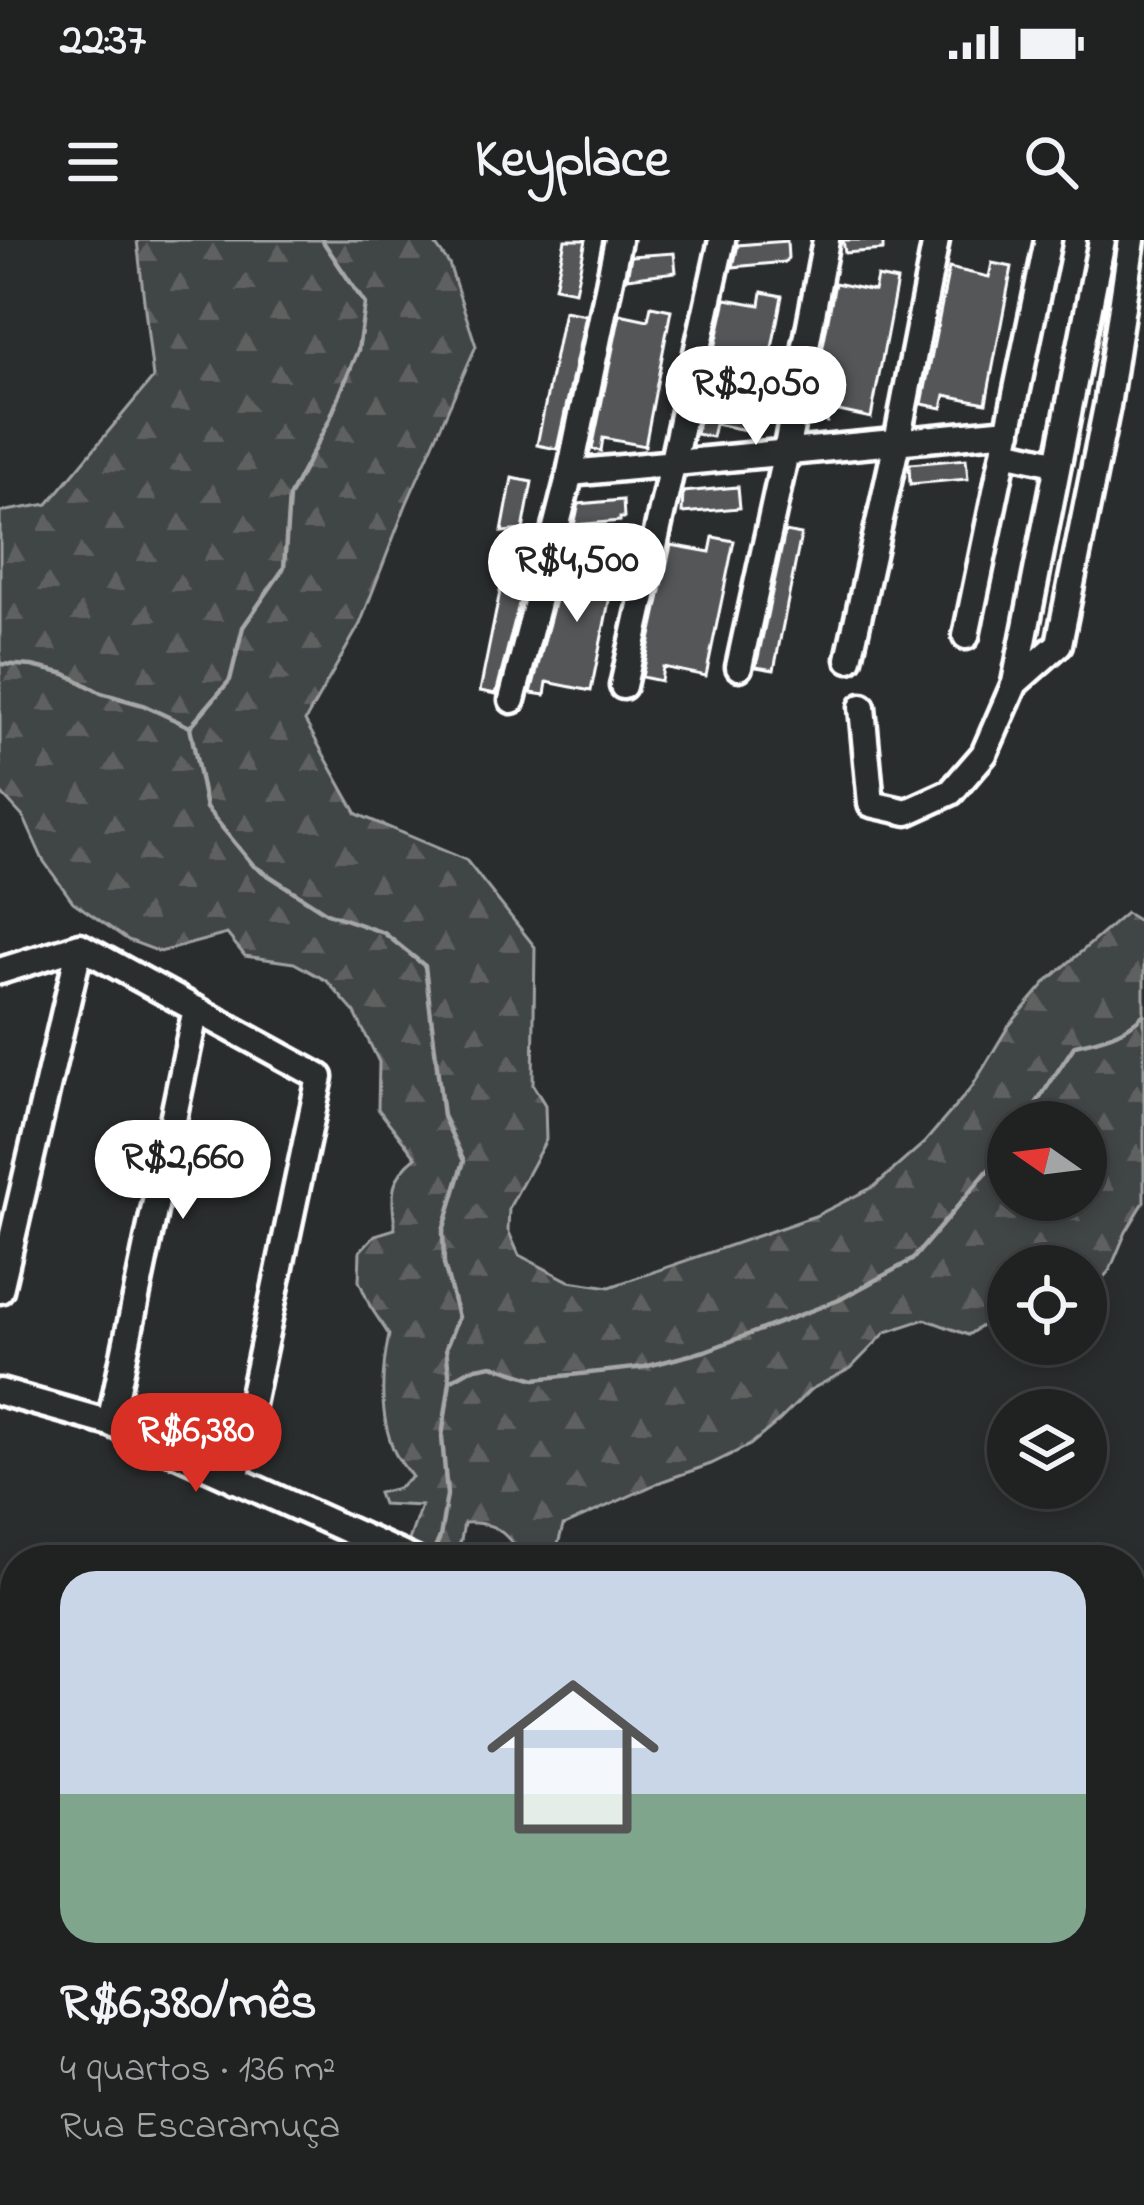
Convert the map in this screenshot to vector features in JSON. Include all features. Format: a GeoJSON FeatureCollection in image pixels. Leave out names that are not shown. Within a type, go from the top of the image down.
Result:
{"type":"FeatureCollection","features":[{"type":"Feature","properties":{"kind":"street"},"geometry":{"type":"LineString","coordinates":[[512,700],[570,473],[618,240]]}},
{"type":"Feature","properties":{"kind":"street"},"geometry":{"type":"LineString","coordinates":[[623,686],[722,240]]}},
{"type":"Feature","properties":{"kind":"street"},"geometry":{"type":"LineString","coordinates":[[739,667],[826,240]]}},
{"type":"Feature","properties":{"kind":"street"},"geometry":{"type":"LineString","coordinates":[[850,659],[936,240]]}},
{"type":"Feature","properties":{"kind":"street"},"geometry":{"type":"LineString","coordinates":[[966,636],[1048,240]]}},
{"type":"Feature","properties":{"kind":"street"},"geometry":{"type":"LineString","coordinates":[[862,707],[871,804],[907,812],[951,792],[984,754],[1015,683],[1102,240]]}},
{"type":"Feature","properties":{"kind":"street"},"geometry":{"type":"LineString","coordinates":[[1015,683],[1059,644],[1107,406],[1132,240]]}},
{"type":"Feature","properties":{"kind":"street"},"geometry":{"type":"LineString","coordinates":[[1071,397],[1107,406]]}},
{"type":"Feature","properties":{"kind":"street"},"geometry":{"type":"LineString","coordinates":[[570,473],[897,442],[1007,442],[1058,464]]}},
{"type":"Feature","properties":{"kind":"street"},"geometry":{"type":"LineString","coordinates":[[0,971],[80,946],[320,1077],[235,1480]]}},
{"type":"Feature","properties":{"kind":"street"},"geometry":{"type":"LineString","coordinates":[[0,1290],[80,946]]}},
{"type":"Feature","properties":{"kind":"street"},"geometry":{"type":"LineString","coordinates":[[110,1423],[196,1009]]}},
{"type":"Feature","properties":{"kind":"street"},"geometry":{"type":"LineString","coordinates":[[0,1392],[110,1423],[382,1545]]}},
{"type":"Feature","properties":{"kind":"green space"},"geometry":{"type":"Polygon","coordinates":[[[137,240],[432,240],[449,264],[476,346],[360,624],[305,721],[357,814],[466,860],[535,947],[533,1085],[545,1105],[546,1140],[509,1208],[508,1230],[519,1255],[569,1281],[610,1287],[815,1216],[875,1186],[924,1143],[972,1087],[1008,1027],[1046,982],[1126,913],[1144,924],[1144,1202],[1110,1270],[1107,1273],[1107,1245],[987,1245],[987,1322],[968,1335],[925,1319],[886,1332],[851,1368],[810,1390],[750,1445],[563,1526],[558,1545],[514,1545],[498,1529],[464,1523],[459,1545],[407,1545],[421,1506],[382,1504],[378,1493],[398,1488],[412,1477],[395,1453],[386,1425],[383,1380],[389,1335],[359,1281],[360,1251],[375,1235],[395,1229],[396,1181],[416,1157],[378,1109],[379,1062],[355,1013],[327,981],[294,963],[245,956],[227,934],[160,952],[128,940],[73,902],[43,860],[24,818],[0,792],[0,512],[48,504],[153,378],[137,240]]]}},
{"type":"Feature","properties":{"kind":"building"},"geometry":{"type":"Polygon","coordinates":[[[565,240],[586,240],[575,291],[555,287],[565,240]]]}},
{"type":"Feature","properties":{"kind":"building"},"geometry":{"type":"Polygon","coordinates":[[[843,240],[883,240],[883,250],[845,253],[843,240]]]}},
{"type":"Feature","properties":{"kind":"building"},"geometry":{"type":"Polygon","coordinates":[[[787,241],[785,262],[733,267],[738,245],[787,241]]]}},
{"type":"Feature","properties":{"kind":"building"},"geometry":{"type":"Polygon","coordinates":[[[674,253],[676,272],[627,278],[631,256],[674,253]]]}},
{"type":"Feature","properties":{"kind":"building"},"geometry":{"type":"Polygon","coordinates":[[[992,263],[1012,267],[986,403],[945,395],[942,408],[922,404],[949,268],[989,277],[992,263]]]}},
{"type":"Feature","properties":{"kind":"building"},"geometry":{"type":"Polygon","coordinates":[[[877,277],[897,281],[871,418],[830,409],[827,422],[809,418],[835,283],[874,291],[877,277]]]}},
{"type":"Feature","properties":{"kind":"building"},"geometry":{"type":"Polygon","coordinates":[[[762,292],[782,296],[756,432],[715,424],[712,437],[696,434],[726,299],[760,305],[762,292]]]}},
{"type":"Feature","properties":{"kind":"building"},"geometry":{"type":"Polygon","coordinates":[[[651,306],[671,310],[645,446],[603,438],[601,451],[592,449],[620,314],[648,320],[651,306]]]}},
{"type":"Feature","properties":{"kind":"building"},"geometry":{"type":"Polygon","coordinates":[[[564,311],[586,315],[557,449],[537,445],[564,311]]]}},
{"type":"Feature","properties":{"kind":"building"},"geometry":{"type":"Polygon","coordinates":[[[966,459],[968,479],[910,484],[909,464],[966,459]]]}},
{"type":"Feature","properties":{"kind":"building"},"geometry":{"type":"Polygon","coordinates":[[[512,478],[532,482],[523,530],[502,532],[512,478]]]}},
{"type":"Feature","properties":{"kind":"building"},"geometry":{"type":"Polygon","coordinates":[[[738,487],[740,508],[682,513],[683,492],[738,487]]]}},
{"type":"Feature","properties":{"kind":"building"},"geometry":{"type":"Polygon","coordinates":[[[623,500],[620,521],[574,525],[579,504],[623,500]]]}},
{"type":"Feature","properties":{"kind":"building"},"geometry":{"type":"Polygon","coordinates":[[[785,532],[801,535],[774,670],[756,667],[785,532]]]}},
{"type":"Feature","properties":{"kind":"building"},"geometry":{"type":"Polygon","coordinates":[[[713,537],[734,541],[706,676],[663,667],[661,681],[642,677],[671,545],[710,552],[713,537]]]}},
{"type":"Feature","properties":{"kind":"building"},"geometry":{"type":"Polygon","coordinates":[[[598,551],[618,556],[591,691],[547,682],[545,695],[531,693],[565,561],[594,567],[598,551]]]}},
{"type":"Feature","properties":{"kind":"building"},"geometry":{"type":"Polygon","coordinates":[[[507,557],[530,561],[496,694],[480,691],[507,557]]]}},
{"type":"Feature","properties":{"kind":"waterway"},"geometry":{"type":"LineString","coordinates":[[190,727],[230,680],[243,627],[284,568],[289,497],[329,421],[358,350],[365,304],[322,240]]}},
{"type":"Feature","properties":{"kind":"waterway"},"geometry":{"type":"LineString","coordinates":[[0,664],[66,674],[101,693],[143,705],[190,727]]}},
{"type":"Feature","properties":{"kind":"waterway"},"geometry":{"type":"LineString","coordinates":[[190,727],[206,808],[254,866],[327,913],[384,933],[425,966],[443,1116],[464,1161],[443,1231],[444,1264],[458,1317],[446,1348],[450,1381],[442,1437],[447,1495],[437,1545]]}},
{"type":"Feature","properties":{"kind":"waterway"},"geometry":{"type":"LineString","coordinates":[[1038,1101],[1075,1045],[1120,1031],[1144,1014]]}},
{"type":"Feature","properties":{"kind":"waterway"},"geometry":{"type":"LineString","coordinates":[[450,1381],[471,1369],[492,1365],[535,1379],[644,1367],[705,1351],[839,1300],[912,1260],[987,1172]]}}]}
